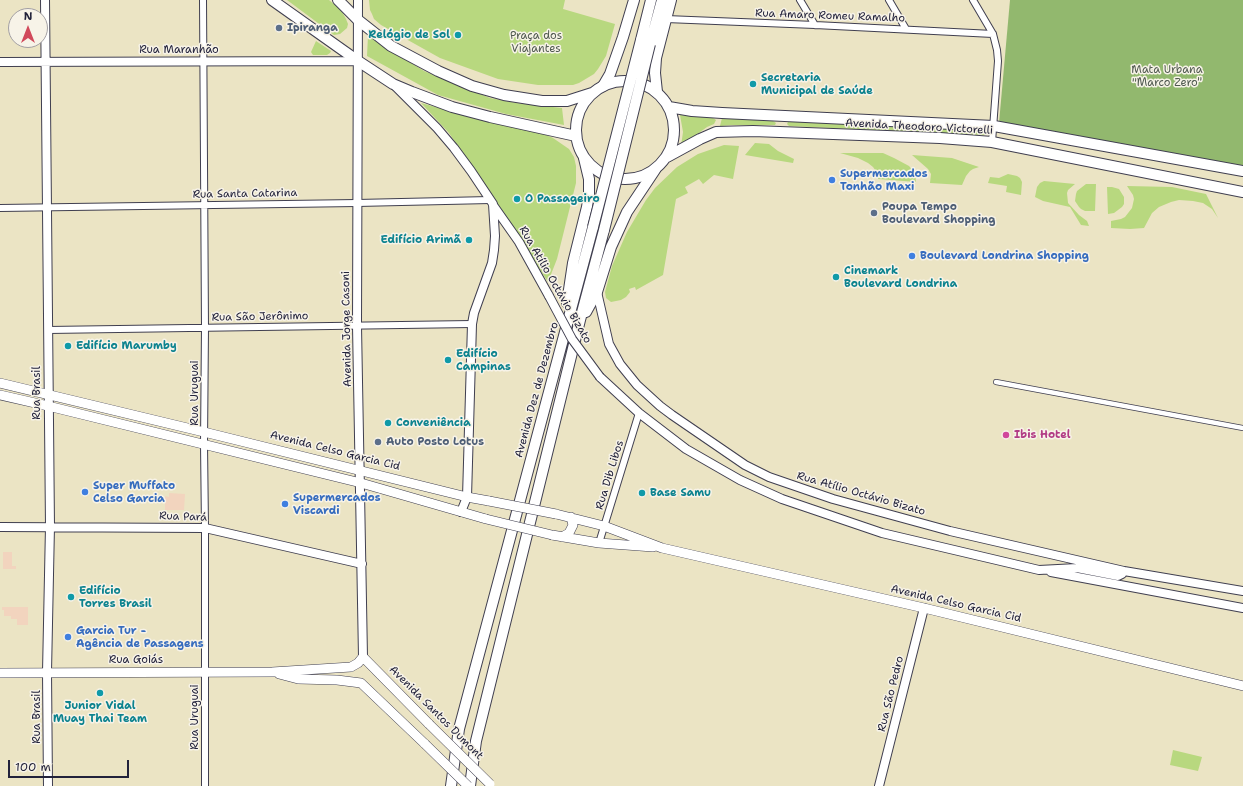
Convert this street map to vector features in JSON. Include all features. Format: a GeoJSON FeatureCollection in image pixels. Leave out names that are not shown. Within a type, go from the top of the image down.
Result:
{"type":"FeatureCollection","features":[{"type":"Feature","properties":{"kind":"main road"},"geometry":{"type":"LineString","coordinates":[[272,0],[393,84],[452,107],[576,136]]}},
{"type":"Feature","properties":{"kind":"main road"},"geometry":{"type":"LineString","coordinates":[[338,0],[358,20],[391,46],[438,71],[472,86],[504,95],[542,101],[567,101],[594,92]]}},
{"type":"Feature","properties":{"kind":"main road"},"geometry":{"type":"LineString","coordinates":[[603,86],[610,74],[634,0]]}},
{"type":"Feature","properties":{"kind":"main road","name":"Avenida Dez de Dezembro"},"geometry":{"type":"LineString","coordinates":[[469,786],[476,741],[604,230],[645,42],[651,0]]}},
{"type":"Feature","properties":{"kind":"main road","name":"Avenida Dez de Dezembro"},"geometry":{"type":"LineString","coordinates":[[451,786],[459,729],[566,327],[645,42],[662,0]]}},
{"type":"Feature","properties":{"kind":"main road"},"geometry":{"type":"LineString","coordinates":[[656,92],[656,58],[671,0]]}},
{"type":"Feature","properties":{"kind":"main road"},"geometry":{"type":"LineString","coordinates":[[566,327],[567,303],[573,263],[586,213],[589,194],[589,179],[584,158],[576,136],[576,124],[586,101],[594,92],[603,86],[614,82],[636,82],[647,86],[656,92],[664,99],[669,107],[673,116],[675,127],[673,142],[667,157],[655,170],[627,212],[611,247],[597,292],[580,322]]}},
{"type":"Feature","properties":{"kind":"main road","name":"Avenida Theodoro Victorelli"},"geometry":{"type":"LineString","coordinates":[[669,107],[692,111],[722,113],[994,126],[1243,171]]}},
{"type":"Feature","properties":{"kind":"main road","name":"Avenida Theodoro Victorelli"},"geometry":{"type":"LineString","coordinates":[[667,157],[716,132],[765,131],[940,138],[992,142],[1243,192]]}},
{"type":"Feature","properties":{"kind":"main road"},"geometry":{"type":"LineString","coordinates":[[584,158],[591,166],[601,173],[611,178],[622,180],[645,176],[655,170]]}},
{"type":"Feature","properties":{"kind":"main road","name":"Avenida Celso Garcia Cid"},"geometry":{"type":"LineString","coordinates":[[0,383],[467,496],[570,517],[604,526],[662,548],[924,608],[1243,686]]}},
{"type":"Feature","properties":{"kind":"main road","name":"Avenida Celso Garcia Cid"},"geometry":{"type":"LineString","coordinates":[[0,395],[361,483],[486,519],[557,536],[599,543],[662,548]]}},
{"type":"Feature","properties":{"kind":"main road"},"geometry":{"type":"LineString","coordinates":[[135,428],[138,416]]}},
{"type":"Feature","properties":{"kind":"main road"},"geometry":{"type":"LineString","coordinates":[[244,454],[246,442]]}},
{"type":"Feature","properties":{"kind":"main road"},"geometry":{"type":"LineString","coordinates":[[271,461],[277,450]]}},
{"type":"Feature","properties":{"kind":"main road"},"geometry":{"type":"LineString","coordinates":[[557,536],[569,533],[573,525],[570,517]]}},
{"type":"Feature","properties":{"kind":"main road","name":"Rua Goiás"},"geometry":{"type":"LineString","coordinates":[[0,673],[272,672],[351,667],[358,663],[363,657]]}},
{"type":"Feature","properties":{"kind":"main road","name":"Avenida Santos Dumont"},"geometry":{"type":"LineString","coordinates":[[363,657],[428,724],[491,785]]}},
{"type":"Feature","properties":{"kind":"main road","name":"Rua Goiás"},"geometry":{"type":"LineString","coordinates":[[272,672],[298,679],[337,680],[361,684],[469,786]]}},
{"type":"Feature","properties":{"kind":"street","name":"Rua Brasil"},"geometry":{"type":"LineString","coordinates":[[45,0],[50,526],[47,672],[48,786]]}},
{"type":"Feature","properties":{"kind":"street","name":"Rua Uruguai"},"geometry":{"type":"LineString","coordinates":[[203,0],[205,786]]}},
{"type":"Feature","properties":{"kind":"street","name":"Avenida Jorge Casoni"},"geometry":{"type":"LineString","coordinates":[[358,0],[357,326],[363,657]]}},
{"type":"Feature","properties":{"kind":"street"},"geometry":{"type":"LineString","coordinates":[[800,0],[815,25]]}},
{"type":"Feature","properties":{"kind":"street"},"geometry":{"type":"LineString","coordinates":[[889,0],[906,29]]}},
{"type":"Feature","properties":{"kind":"street"},"geometry":{"type":"LineString","coordinates":[[973,0],[993,34],[997,50],[998,61],[992,142]]}},
{"type":"Feature","properties":{"kind":"street","name":"Rua Amaro Romeu Ramalho"},"geometry":{"type":"LineString","coordinates":[[666,19],[993,34]]}},
{"type":"Feature","properties":{"kind":"street","name":"Rua Maranhão"},"geometry":{"type":"LineString","coordinates":[[0,62],[358,61]]}},
{"type":"Feature","properties":{"kind":"street","name":"Rua Atílio Octávio Bizato"},"geometry":{"type":"LineString","coordinates":[[393,84],[437,128],[454,148],[519,242],[572,339],[600,377],[640,413],[686,449],[740,480],[782,499],[882,532],[1039,570]]}},
{"type":"Feature","properties":{"kind":"street"},"geometry":{"type":"LineString","coordinates":[[461,512],[467,496],[472,324],[474,313],[492,263],[494,250],[495,236],[491,202]]}},
{"type":"Feature","properties":{"kind":"street","name":"Rua Santa Catarina"},"geometry":{"type":"LineString","coordinates":[[0,208],[491,202]]}},
{"type":"Feature","properties":{"kind":"street","name":"Rua Atílio Octávio Bizato"},"geometry":{"type":"LineString","coordinates":[[597,292],[609,344],[628,375],[660,406],[745,465],[769,477],[833,499],[950,531],[995,540],[1058,557],[1124,571],[1243,591]]}},
{"type":"Feature","properties":{"kind":"street","name":"Rua São Jerônimo"},"geometry":{"type":"LineString","coordinates":[[48,330],[472,324]]}},
{"type":"Feature","properties":{"kind":"street"},"geometry":{"type":"LineString","coordinates":[[996,382],[1243,428]]}},
{"type":"Feature","properties":{"kind":"street","name":"Rua Dib Libos"},"geometry":{"type":"LineString","coordinates":[[599,543],[640,413]]}},
{"type":"Feature","properties":{"kind":"street","name":"Rua Pará"},"geometry":{"type":"LineString","coordinates":[[0,527],[50,526],[205,528],[362,564]]}},
{"type":"Feature","properties":{"kind":"street"},"geometry":{"type":"LineString","coordinates":[[1039,570],[1076,568],[1118,576],[1124,571]]}},
{"type":"Feature","properties":{"kind":"street"},"geometry":{"type":"LineString","coordinates":[[1039,570],[1243,608]]}},
{"type":"Feature","properties":{"kind":"street","name":"Rua São Pedro"},"geometry":{"type":"LineString","coordinates":[[879,786],[924,608]]}},
{"type":"Feature","properties":{"kind":"shaded area"},"geometry":{"type":"Polygon","coordinates":[[[169,493],[185,494],[184,510],[165,510],[165,496],[169,497],[169,493]]]}},
{"type":"Feature","properties":{"kind":"shaded area"},"geometry":{"type":"Polygon","coordinates":[[[3,552],[12,552],[12,566],[16,566],[16,569],[3,569],[3,552]]]}},
{"type":"Feature","properties":{"kind":"shaded area"},"geometry":{"type":"Polygon","coordinates":[[[2,607],[28,607],[28,625],[17,625],[17,619],[11,619],[11,616],[4,616],[4,610],[2,610],[2,607]]]}},
{"type":"Feature","properties":{"kind":"green space"},"geometry":{"type":"Polygon","coordinates":[[[287,0],[329,0],[341,10],[348,24],[347,28],[340,34],[334,35],[287,0]]]}},
{"type":"Feature","properties":{"kind":"green space","name":"Praça dos Viajantes"},"geometry":{"type":"Polygon","coordinates":[[[369,0],[565,0],[563,9],[615,24],[606,56],[594,74],[573,85],[538,85],[498,79],[440,58],[381,25],[374,19],[370,10],[369,0]]]}},
{"type":"Feature","properties":{"kind":"green space","name":"Mata Urbana \"Marco Zero\""},"geometry":{"type":"Polygon","coordinates":[[[1010,0],[1243,0],[1243,166],[999,123],[1010,0]]]}},
{"type":"Feature","properties":{"kind":"green space"},"geometry":{"type":"Polygon","coordinates":[[[368,36],[424,71],[490,98],[516,103],[562,108],[564,125],[506,114],[438,95],[367,56],[368,36]]]}},
{"type":"Feature","properties":{"kind":"green space"},"geometry":{"type":"Polygon","coordinates":[[[316,41],[331,51],[330,53],[327,55],[313,55],[311,52],[316,41]]]}},
{"type":"Feature","properties":{"kind":"green space"},"geometry":{"type":"Polygon","coordinates":[[[421,103],[476,118],[542,133],[553,138],[569,149],[574,157],[576,166],[576,183],[557,259],[548,282],[449,133],[421,103]]]}},
{"type":"Feature","properties":{"kind":"green space"},"geometry":{"type":"Polygon","coordinates":[[[680,115],[713,118],[716,120],[714,124],[707,127],[681,146],[683,132],[680,115]]]}},
{"type":"Feature","properties":{"kind":"green space"},"geometry":{"type":"Polygon","coordinates":[[[722,118],[773,121],[776,123],[775,125],[720,126],[722,118]]]}},
{"type":"Feature","properties":{"kind":"green space"},"geometry":{"type":"Polygon","coordinates":[[[791,121],[936,127],[984,131],[986,133],[985,135],[981,135],[789,126],[787,124],[791,121]]]}},
{"type":"Feature","properties":{"kind":"green space"},"geometry":{"type":"Polygon","coordinates":[[[755,143],[769,144],[778,151],[794,159],[793,163],[745,155],[755,143]]]}},
{"type":"Feature","properties":{"kind":"green space"},"geometry":{"type":"Polygon","coordinates":[[[724,145],[739,146],[733,179],[714,175],[703,184],[699,179],[685,187],[688,193],[676,199],[663,275],[636,290],[635,287],[629,289],[630,292],[626,297],[621,300],[611,302],[606,298],[605,292],[612,266],[627,232],[646,200],[655,188],[677,167],[698,154],[724,145]]]}},
{"type":"Feature","properties":{"kind":"green space"},"geometry":{"type":"Polygon","coordinates":[[[840,153],[883,153],[909,166],[915,173],[916,182],[878,179],[878,174],[868,163],[858,158],[840,153]]]}},
{"type":"Feature","properties":{"kind":"green space"},"geometry":{"type":"Polygon","coordinates":[[[912,155],[952,158],[979,167],[970,171],[962,185],[930,183],[931,174],[928,169],[912,155]]]}},
{"type":"Feature","properties":{"kind":"green space"},"geometry":{"type":"Polygon","coordinates":[[[1008,174],[1020,178],[1022,182],[1021,195],[1006,192],[1007,186],[988,183],[990,177],[999,178],[1008,174]]]}},
{"type":"Feature","properties":{"kind":"green space"},"geometry":{"type":"Polygon","coordinates":[[[1044,181],[1075,184],[1068,190],[1068,203],[1087,221],[1089,226],[1081,225],[1070,207],[1043,201],[1035,197],[1037,187],[1044,181]]]}},
{"type":"Feature","properties":{"kind":"green space"},"geometry":{"type":"Polygon","coordinates":[[[1086,184],[1096,184],[1095,211],[1085,211],[1081,209],[1075,201],[1077,191],[1086,184]]]}},
{"type":"Feature","properties":{"kind":"green space"},"geometry":{"type":"Polygon","coordinates":[[[1127,186],[1172,187],[1206,194],[1218,218],[1212,209],[1203,203],[1179,200],[1159,207],[1152,213],[1144,228],[1111,228],[1111,221],[1125,217],[1132,208],[1134,199],[1127,186]]]}},
{"type":"Feature","properties":{"kind":"green space"},"geometry":{"type":"Polygon","coordinates":[[[1107,187],[1119,189],[1124,197],[1124,204],[1122,207],[1114,213],[1108,214],[1107,187]]]}},
{"type":"Feature","properties":{"kind":"green space"},"geometry":{"type":"Polygon","coordinates":[[[1173,750],[1202,757],[1198,771],[1170,765],[1173,750]]]}},
{"type":"Feature","properties":{"kind":"place","name":"Ipiranga"},"geometry":{"type":"Point","coordinates":[279,28]}},
{"type":"Feature","properties":{"kind":"place","name":"Relógio de Sol"},"geometry":{"type":"Point","coordinates":[458,35]}},
{"type":"Feature","properties":{"kind":"place","name":"Secretaria Municipal de Saúde"},"geometry":{"type":"Point","coordinates":[753,84]}},
{"type":"Feature","properties":{"kind":"place","name":"Supermercados Tonhão Maxi"},"geometry":{"type":"Point","coordinates":[832,180]}},
{"type":"Feature","properties":{"kind":"place","name":"O Passageiro"},"geometry":{"type":"Point","coordinates":[517,199]}},
{"type":"Feature","properties":{"kind":"place","name":"Poupa Tempo Boulevard Shopping"},"geometry":{"type":"Point","coordinates":[874,213]}},
{"type":"Feature","properties":{"kind":"place","name":"Edifício Arimã"},"geometry":{"type":"Point","coordinates":[469,240]}},
{"type":"Feature","properties":{"kind":"place","name":"Boulevard Londrina Shopping"},"geometry":{"type":"Point","coordinates":[912,256]}},
{"type":"Feature","properties":{"kind":"place","name":"Cinemark Boulevard Londrina"},"geometry":{"type":"Point","coordinates":[836,277]}},
{"type":"Feature","properties":{"kind":"place","name":"Edifício Marumby"},"geometry":{"type":"Point","coordinates":[68,346]}},
{"type":"Feature","properties":{"kind":"place","name":"Edifício Campinas"},"geometry":{"type":"Point","coordinates":[448,360]}},
{"type":"Feature","properties":{"kind":"place","name":"Conveniência"},"geometry":{"type":"Point","coordinates":[388,423]}},
{"type":"Feature","properties":{"kind":"place","name":"Ibis Hotel"},"geometry":{"type":"Point","coordinates":[1006,435]}},
{"type":"Feature","properties":{"kind":"place","name":"Auto Posto Lotus"},"geometry":{"type":"Point","coordinates":[378,442]}},
{"type":"Feature","properties":{"kind":"place","name":"Super Muffato Celso Garcia"},"geometry":{"type":"Point","coordinates":[85,492]}},
{"type":"Feature","properties":{"kind":"place","name":"Base Samu"},"geometry":{"type":"Point","coordinates":[642,493]}},
{"type":"Feature","properties":{"kind":"place","name":"Supermercados Viscardi"},"geometry":{"type":"Point","coordinates":[285,504]}},
{"type":"Feature","properties":{"kind":"place","name":"Edifício Torres Brasil"},"geometry":{"type":"Point","coordinates":[71,597]}},
{"type":"Feature","properties":{"kind":"place","name":"Garcia Tur - Agência de Passagens"},"geometry":{"type":"Point","coordinates":[68,637]}},
{"type":"Feature","properties":{"kind":"place","name":"Junior Vidal Muay Thai Team"},"geometry":{"type":"Point","coordinates":[100,693]}}]}
